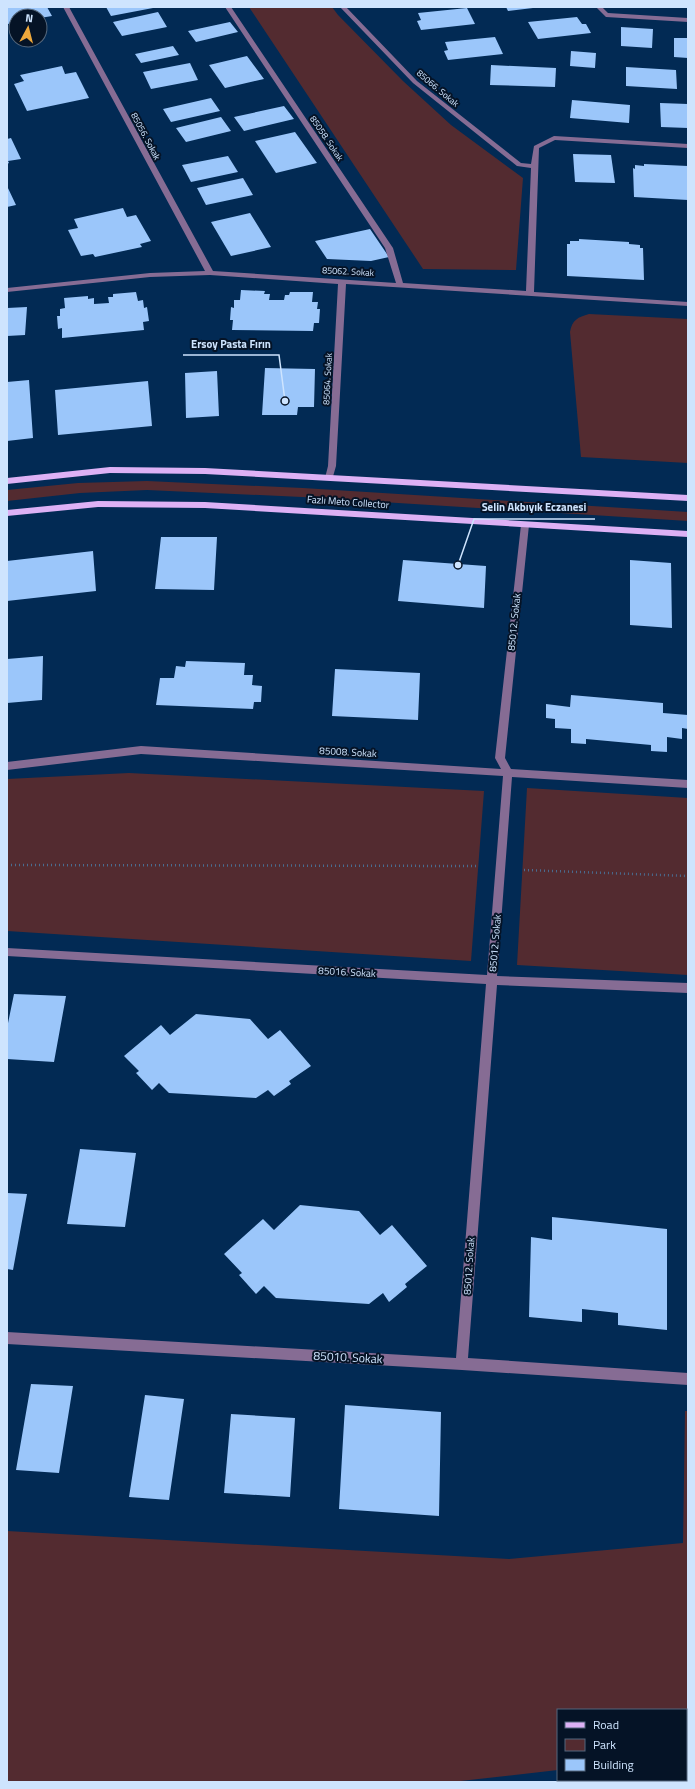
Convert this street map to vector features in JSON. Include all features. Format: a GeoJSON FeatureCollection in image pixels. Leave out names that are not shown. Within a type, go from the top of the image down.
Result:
{"type":"FeatureCollection","features":[{"type":"Feature","properties":{"kind":"main road"},"geometry":{"type":"LineString","coordinates":[[7,481],[110,470],[205,471],[688,498]]}},
{"type":"Feature","properties":{"kind":"main road","name":"Fazlı Meto Collector"},"geometry":{"type":"LineString","coordinates":[[7,513],[98,504],[205,505],[688,534]]}},
{"type":"Feature","properties":{"kind":"street","name":"85056. Sokak"},"geometry":{"type":"LineString","coordinates":[[66,7],[210,273]]}},
{"type":"Feature","properties":{"kind":"street","name":"85058. Sokak"},"geometry":{"type":"LineString","coordinates":[[228,7],[389,248],[400,284]]}},
{"type":"Feature","properties":{"kind":"street","name":"85066. Sokak"},"geometry":{"type":"LineString","coordinates":[[343,7],[415,82],[519,165],[534,166]]}},
{"type":"Feature","properties":{"kind":"street"},"geometry":{"type":"LineString","coordinates":[[599,7],[606,15],[688,20]]}},
{"type":"Feature","properties":{"kind":"street"},"geometry":{"type":"LineString","coordinates":[[530,294],[534,166],[536,147],[554,138],[688,146]]}},
{"type":"Feature","properties":{"kind":"street","name":"85062. Sokak"},"geometry":{"type":"LineString","coordinates":[[7,290],[150,275],[210,273],[400,284],[688,304]]}},
{"type":"Feature","properties":{"kind":"street","name":"85064. Sokak"},"geometry":{"type":"LineString","coordinates":[[329,478],[332,466],[342,281]]}},
{"type":"Feature","properties":{"kind":"street","name":"85012. Sokak"},"geometry":{"type":"LineString","coordinates":[[462,1364],[508,772],[500,758],[525,525]]}},
{"type":"Feature","properties":{"kind":"street","name":"85008. Sokak"},"geometry":{"type":"LineString","coordinates":[[7,766],[141,750],[688,784]]}},
{"type":"Feature","properties":{"kind":"street","name":"85016. Sokak"},"geometry":{"type":"LineString","coordinates":[[7,952],[492,980],[688,988]]}},
{"type":"Feature","properties":{"kind":"street","name":"85010. Sokak"},"geometry":{"type":"LineString","coordinates":[[7,1338],[462,1364],[688,1379]]}},
{"type":"Feature","properties":{"kind":"path"},"geometry":{"type":"LineString","coordinates":[[7,865],[478,866]]}},
{"type":"Feature","properties":{"kind":"path"},"geometry":{"type":"LineString","coordinates":[[524,870],[688,876]]}},
{"type":"Feature","properties":{"kind":"green space"},"geometry":{"type":"Polygon","coordinates":[[[249,7],[332,7],[338,15],[403,81],[451,125],[523,178],[516,270],[423,269],[249,7]]]}},
{"type":"Feature","properties":{"kind":"green space"},"geometry":{"type":"Polygon","coordinates":[[[589,314],[688,319],[688,463],[581,457],[570,332],[572,325],[576,320],[589,314]]]}},
{"type":"Feature","properties":{"kind":"green space"},"geometry":{"type":"Polygon","coordinates":[[[147,481],[303,488],[688,512],[688,521],[302,497],[147,490],[80,493],[7,501],[7,490],[78,483],[147,481]]]}},
{"type":"Feature","properties":{"kind":"green space"},"geometry":{"type":"Polygon","coordinates":[[[129,773],[484,791],[471,961],[7,931],[7,779],[129,773]]]}},
{"type":"Feature","properties":{"kind":"green space"},"geometry":{"type":"Polygon","coordinates":[[[527,788],[688,798],[688,975],[517,965],[527,788]]]}},
{"type":"Feature","properties":{"kind":"green space"},"geometry":{"type":"Polygon","coordinates":[[[685,1411],[688,1411],[688,1756],[687,1709],[557,1709],[557,1770],[452,1782],[7,1782],[7,1531],[509,1559],[683,1543],[685,1411]]]}},
{"type":"Feature","properties":{"kind":"building"},"geometry":{"type":"Polygon","coordinates":[[[7,7],[48,8],[8,8],[7,24],[7,7]]]}},
{"type":"Feature","properties":{"kind":"building"},"geometry":{"type":"Polygon","coordinates":[[[106,7],[152,7],[153,8],[111,16],[106,7]]]}},
{"type":"Feature","properties":{"kind":"building"},"geometry":{"type":"Polygon","coordinates":[[[506,7],[533,7],[533,8],[508,11],[506,7]]]}},
{"type":"Feature","properties":{"kind":"building"},"geometry":{"type":"Polygon","coordinates":[[[467,8],[475,24],[421,30],[417,21],[421,20],[418,13],[467,8]]]}},
{"type":"Feature","properties":{"kind":"building"},"geometry":{"type":"Polygon","coordinates":[[[48,9],[52,16],[48,17],[48,9]]]}},
{"type":"Feature","properties":{"kind":"building"},"geometry":{"type":"Polygon","coordinates":[[[158,12],[167,27],[122,36],[113,22],[158,12]]]}},
{"type":"Feature","properties":{"kind":"building"},"geometry":{"type":"Polygon","coordinates":[[[577,17],[582,24],[586,24],[591,33],[538,39],[528,22],[577,17]]]}},
{"type":"Feature","properties":{"kind":"building"},"geometry":{"type":"Polygon","coordinates":[[[230,22],[238,32],[196,42],[188,31],[230,22]]]}},
{"type":"Feature","properties":{"kind":"building"},"geometry":{"type":"Polygon","coordinates":[[[621,27],[653,29],[652,48],[621,46],[621,27]]]}},
{"type":"Feature","properties":{"kind":"building"},"geometry":{"type":"Polygon","coordinates":[[[495,37],[503,54],[448,60],[444,51],[448,50],[445,42],[495,37]]]}},
{"type":"Feature","properties":{"kind":"building"},"geometry":{"type":"Polygon","coordinates":[[[674,38],[688,38],[688,58],[674,57],[674,38]]]}},
{"type":"Feature","properties":{"kind":"building"},"geometry":{"type":"Polygon","coordinates":[[[173,46],[179,55],[141,63],[135,54],[173,46]]]}},
{"type":"Feature","properties":{"kind":"building"},"geometry":{"type":"Polygon","coordinates":[[[571,51],[596,53],[595,68],[570,66],[571,51]]]}},
{"type":"Feature","properties":{"kind":"building"},"geometry":{"type":"Polygon","coordinates":[[[247,56],[264,79],[225,88],[209,65],[247,56]]]}},
{"type":"Feature","properties":{"kind":"building"},"geometry":{"type":"Polygon","coordinates":[[[190,63],[198,80],[151,89],[143,72],[190,63]]]}},
{"type":"Feature","properties":{"kind":"building"},"geometry":{"type":"Polygon","coordinates":[[[491,65],[556,68],[555,87],[490,85],[491,65]]]}},
{"type":"Feature","properties":{"kind":"building"},"geometry":{"type":"Polygon","coordinates":[[[62,66],[65,74],[76,72],[89,98],[27,111],[14,84],[24,81],[20,75],[62,66]]]}},
{"type":"Feature","properties":{"kind":"building"},"geometry":{"type":"Polygon","coordinates":[[[626,67],[676,70],[677,89],[626,86],[626,67]]]}},
{"type":"Feature","properties":{"kind":"building"},"geometry":{"type":"Polygon","coordinates":[[[211,98],[220,111],[171,122],[163,109],[211,98]]]}},
{"type":"Feature","properties":{"kind":"building"},"geometry":{"type":"Polygon","coordinates":[[[572,100],[630,105],[629,123],[570,118],[572,100]]]}},
{"type":"Feature","properties":{"kind":"building"},"geometry":{"type":"Polygon","coordinates":[[[660,103],[688,104],[688,128],[661,127],[660,103]]]}},
{"type":"Feature","properties":{"kind":"building"},"geometry":{"type":"Polygon","coordinates":[[[284,106],[294,119],[244,131],[234,117],[284,106]]]}},
{"type":"Feature","properties":{"kind":"building"},"geometry":{"type":"Polygon","coordinates":[[[221,117],[231,131],[186,142],[176,128],[221,117]]]}},
{"type":"Feature","properties":{"kind":"building"},"geometry":{"type":"Polygon","coordinates":[[[295,132],[317,163],[276,173],[255,141],[295,132]]]}},
{"type":"Feature","properties":{"kind":"building"},"geometry":{"type":"Polygon","coordinates":[[[11,138],[21,159],[8,161],[9,163],[7,164],[7,139],[11,138]]]}},
{"type":"Feature","properties":{"kind":"building"},"geometry":{"type":"Polygon","coordinates":[[[573,154],[611,155],[615,183],[575,182],[573,154]]]}},
{"type":"Feature","properties":{"kind":"building"},"geometry":{"type":"Polygon","coordinates":[[[228,156],[238,172],[191,182],[182,165],[228,156]]]}},
{"type":"Feature","properties":{"kind":"building"},"geometry":{"type":"Polygon","coordinates":[[[644,164],[688,166],[688,200],[634,197],[633,168],[635,169],[635,165],[644,166],[644,164]]]}},
{"type":"Feature","properties":{"kind":"building"},"geometry":{"type":"Polygon","coordinates":[[[243,178],[253,195],[206,205],[197,188],[243,178]]]}},
{"type":"Feature","properties":{"kind":"building"},"geometry":{"type":"Polygon","coordinates":[[[7,186],[16,205],[7,207],[7,186]]]}},
{"type":"Feature","properties":{"kind":"building"},"geometry":{"type":"Polygon","coordinates":[[[123,208],[127,217],[136,215],[151,241],[140,244],[142,247],[95,257],[93,254],[81,256],[68,230],[78,228],[74,219],[123,208]]]}},
{"type":"Feature","properties":{"kind":"building"},"geometry":{"type":"Polygon","coordinates":[[[250,213],[271,247],[231,256],[211,222],[250,213]]]}},
{"type":"Feature","properties":{"kind":"building"},"geometry":{"type":"Polygon","coordinates":[[[370,229],[389,257],[371,261],[327,259],[315,241],[370,229]]]}},
{"type":"Feature","properties":{"kind":"building"},"geometry":{"type":"Polygon","coordinates":[[[579,239],[629,242],[629,244],[640,245],[640,248],[643,248],[644,280],[567,276],[567,244],[570,244],[570,241],[579,241],[579,239]]]}},
{"type":"Feature","properties":{"kind":"building"},"geometry":{"type":"Polygon","coordinates":[[[241,290],[265,291],[264,294],[270,294],[269,300],[284,300],[285,295],[289,295],[290,292],[313,292],[312,302],[318,302],[317,309],[320,309],[319,323],[314,323],[313,331],[232,330],[233,320],[230,320],[231,307],[234,308],[234,300],[240,300],[241,290]]]}},
{"type":"Feature","properties":{"kind":"building"},"geometry":{"type":"Polygon","coordinates":[[[136,292],[138,301],[143,300],[144,308],[147,307],[149,321],[143,322],[144,330],[62,338],[62,328],[58,329],[57,316],[60,316],[60,309],[65,308],[64,298],[88,296],[88,299],[94,298],[94,304],[109,303],[108,297],[113,297],[113,294],[136,292]]]}},
{"type":"Feature","properties":{"kind":"building"},"geometry":{"type":"Polygon","coordinates":[[[27,307],[25,335],[7,336],[7,308],[27,307]]]}},
{"type":"Feature","properties":{"kind":"building"},"geometry":{"type":"Polygon","coordinates":[[[265,368],[315,369],[314,407],[298,407],[297,415],[262,415],[265,368]]]}},
{"type":"Feature","properties":{"kind":"building"},"geometry":{"type":"Polygon","coordinates":[[[217,371],[219,416],[186,418],[185,373],[217,371]]]}},
{"type":"Feature","properties":{"kind":"building"},"geometry":{"type":"Polygon","coordinates":[[[29,380],[33,438],[7,441],[7,382],[29,380]]]}},
{"type":"Feature","properties":{"kind":"building"},"geometry":{"type":"Polygon","coordinates":[[[148,381],[152,426],[58,435],[55,390],[148,381]]]}},
{"type":"Feature","properties":{"kind":"building"},"geometry":{"type":"Polygon","coordinates":[[[161,537],[217,537],[214,590],[155,589],[161,537]]]}},
{"type":"Feature","properties":{"kind":"building"},"geometry":{"type":"Polygon","coordinates":[[[93,551],[96,591],[7,601],[7,561],[93,551]]]}},
{"type":"Feature","properties":{"kind":"building"},"geometry":{"type":"Polygon","coordinates":[[[403,560],[486,566],[484,608],[398,601],[403,560]]]}},
{"type":"Feature","properties":{"kind":"building"},"geometry":{"type":"Polygon","coordinates":[[[630,560],[671,563],[672,628],[630,625],[630,560]]]}},
{"type":"Feature","properties":{"kind":"building"},"geometry":{"type":"Polygon","coordinates":[[[43,656],[42,700],[7,703],[7,659],[43,656]]]}},
{"type":"Feature","properties":{"kind":"building"},"geometry":{"type":"Polygon","coordinates":[[[186,661],[245,663],[244,675],[253,675],[252,685],[262,686],[261,702],[254,702],[253,709],[156,705],[160,678],[174,678],[176,666],[185,667],[186,661]]]}},
{"type":"Feature","properties":{"kind":"building"},"geometry":{"type":"Polygon","coordinates":[[[335,669],[420,673],[418,720],[332,716],[335,669]]]}},
{"type":"Feature","properties":{"kind":"building"},"geometry":{"type":"Polygon","coordinates":[[[571,695],[663,703],[663,713],[688,715],[688,729],[682,728],[682,739],[667,737],[667,752],[651,751],[651,745],[586,739],[586,744],[571,743],[571,729],[555,728],[555,719],[546,718],[546,704],[570,707],[571,695]]]}},
{"type":"Feature","properties":{"kind":"building"},"geometry":{"type":"Polygon","coordinates":[[[14,994],[66,996],[54,1062],[7,1059],[7,1028],[14,994]]]}},
{"type":"Feature","properties":{"kind":"building"},"geometry":{"type":"Polygon","coordinates":[[[196,1014],[250,1019],[268,1039],[280,1030],[311,1066],[289,1081],[291,1084],[274,1096],[268,1090],[256,1098],[169,1093],[159,1083],[152,1090],[136,1073],[139,1071],[124,1056],[161,1025],[170,1035],[196,1014]]]}},
{"type":"Feature","properties":{"kind":"building"},"geometry":{"type":"Polygon","coordinates":[[[80,1149],[136,1153],[125,1227],[67,1224],[80,1149]]]}},
{"type":"Feature","properties":{"kind":"building"},"geometry":{"type":"Polygon","coordinates":[[[7,1193],[27,1194],[13,1270],[7,1269],[7,1193]]]}},
{"type":"Feature","properties":{"kind":"building"},"geometry":{"type":"Polygon","coordinates":[[[300,1205],[359,1211],[380,1235],[392,1225],[427,1266],[405,1284],[407,1287],[389,1302],[383,1293],[369,1304],[276,1298],[264,1286],[256,1294],[239,1275],[242,1273],[224,1254],[263,1219],[274,1230],[300,1205]]]}},
{"type":"Feature","properties":{"kind":"building"},"geometry":{"type":"Polygon","coordinates":[[[552,1217],[667,1229],[667,1330],[618,1325],[618,1313],[582,1309],[582,1322],[529,1317],[531,1237],[552,1240],[552,1217]]]}},
{"type":"Feature","properties":{"kind":"building"},"geometry":{"type":"Polygon","coordinates":[[[31,1384],[73,1386],[59,1473],[16,1470],[31,1384]]]}},
{"type":"Feature","properties":{"kind":"building"},"geometry":{"type":"Polygon","coordinates":[[[145,1395],[184,1399],[169,1500],[129,1497],[145,1395]]]}},
{"type":"Feature","properties":{"kind":"building"},"geometry":{"type":"Polygon","coordinates":[[[345,1405],[441,1412],[439,1516],[339,1509],[345,1405]]]}},
{"type":"Feature","properties":{"kind":"building"},"geometry":{"type":"Polygon","coordinates":[[[231,1414],[295,1418],[290,1497],[224,1493],[231,1414]]]}},
{"type":"Feature","properties":{"kind":"place","name":"Ersoy Pasta Fırın"},"geometry":{"type":"Point","coordinates":[285,401]}},
{"type":"Feature","properties":{"kind":"place","name":"Selin Akbıyık Eczanesi"},"geometry":{"type":"Point","coordinates":[458,565]}}]}
